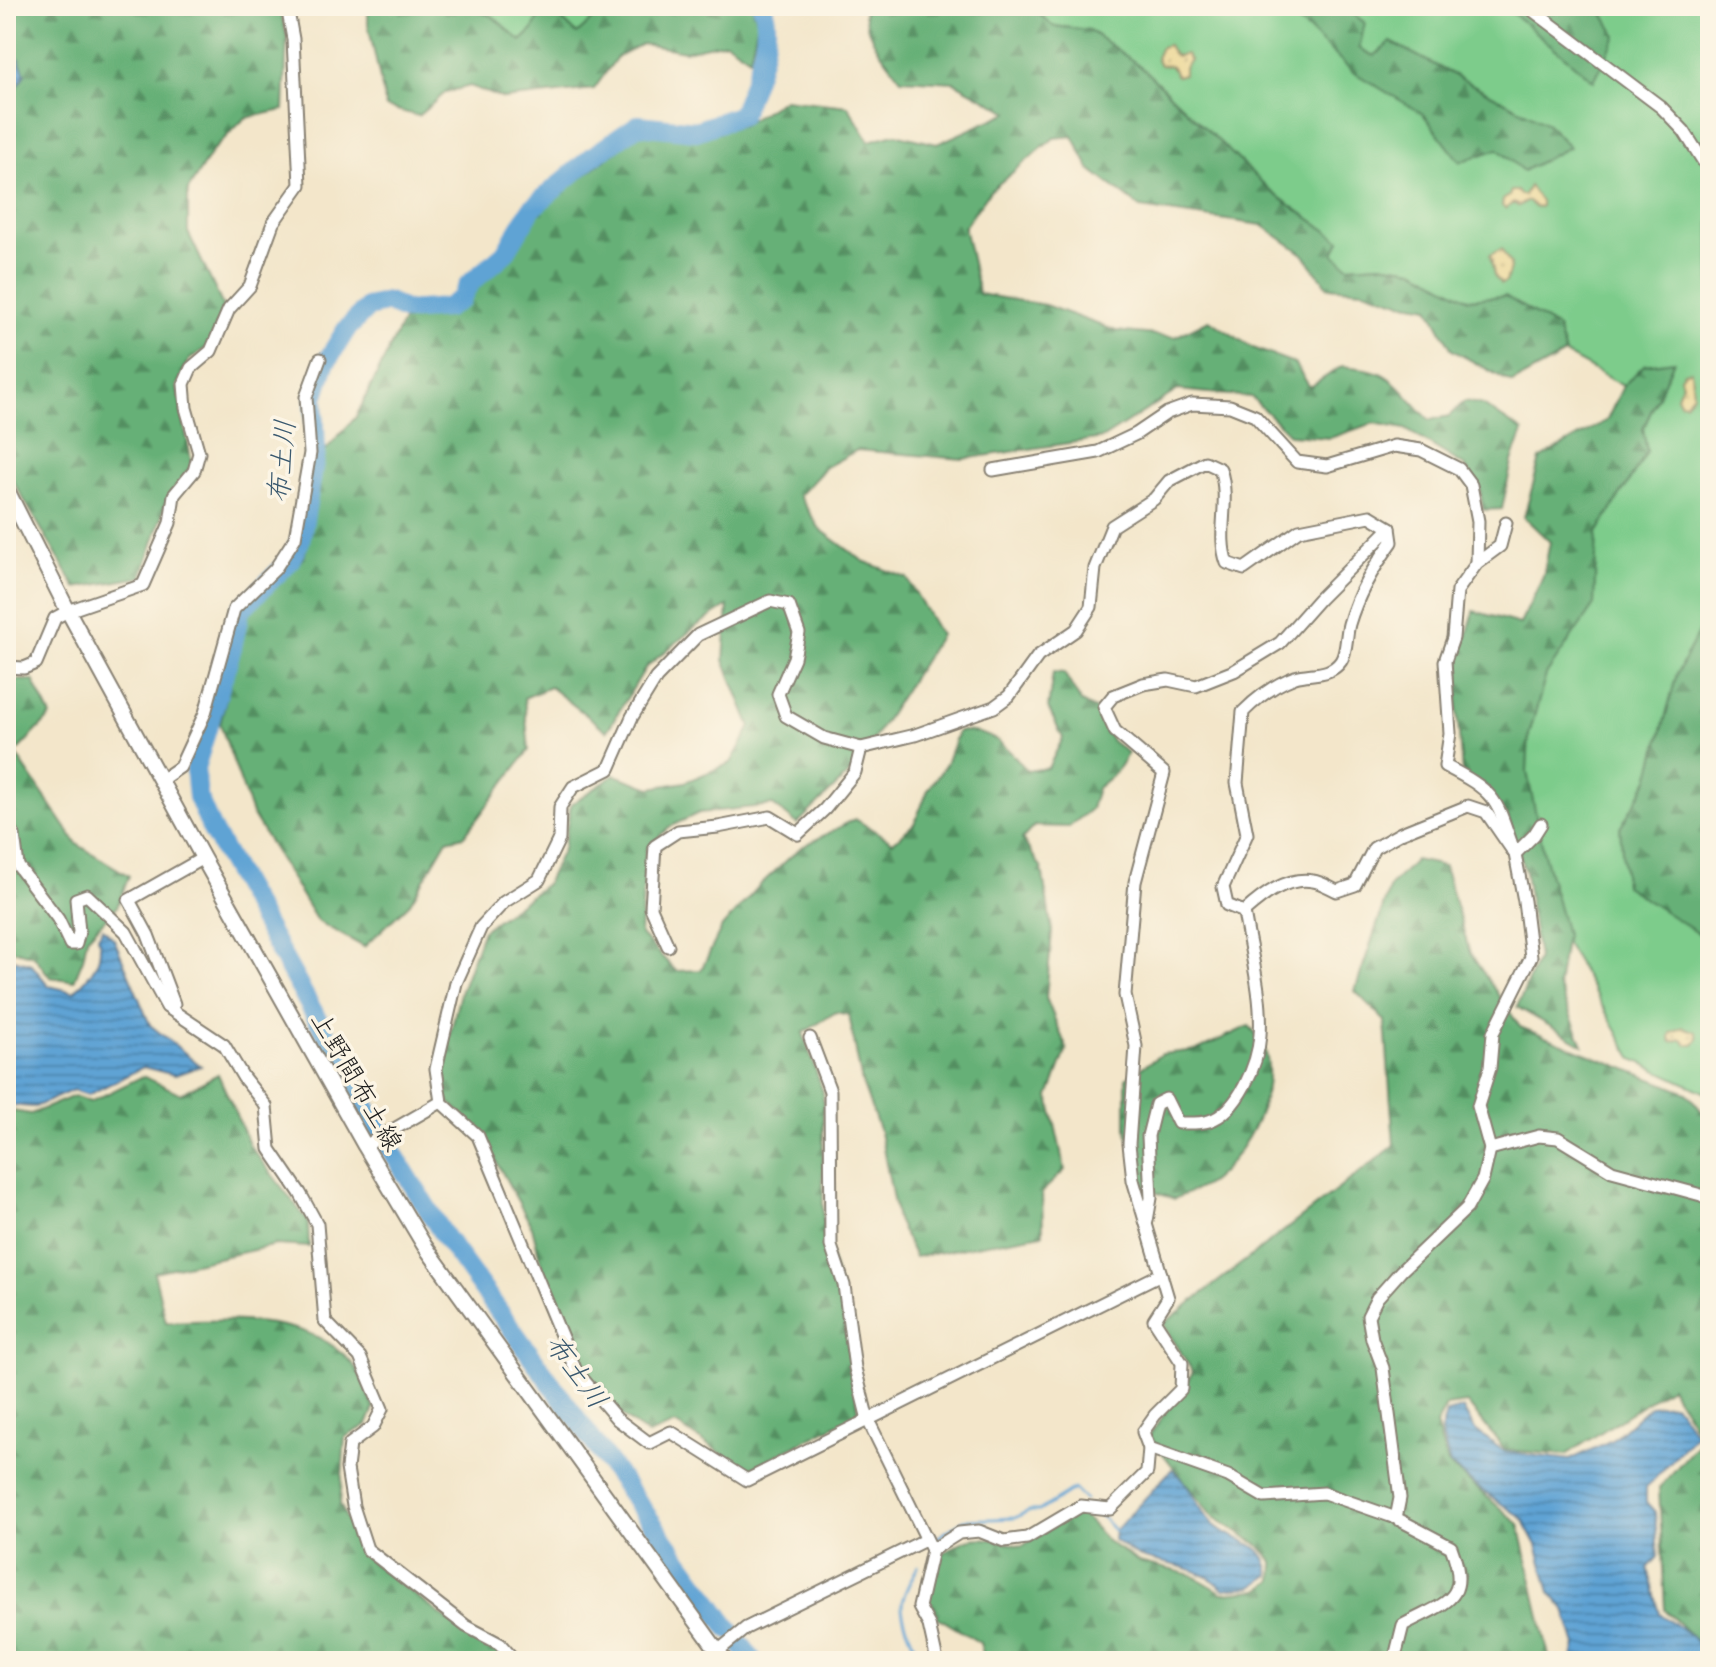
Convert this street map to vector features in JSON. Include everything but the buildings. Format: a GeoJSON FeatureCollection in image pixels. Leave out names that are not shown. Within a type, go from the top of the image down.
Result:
{"type":"FeatureCollection","features":[{"type":"Feature","properties":{"kind":"main road","name":"上野間布土線"},"geometry":{"type":"LineString","coordinates":[[6,488],[68,611],[203,858],[424,1245],[722,1656]]}},
{"type":"Feature","properties":{"kind":"street"},"geometry":{"type":"LineString","coordinates":[[6,667],[24,668],[36,663],[55,618],[143,585],[170,523],[174,495],[194,471],[199,453],[186,408],[184,384],[191,368],[211,351],[229,309],[250,286],[273,223],[300,185],[293,39],[287,6]]}},
{"type":"Feature","properties":{"kind":"street"},"geometry":{"type":"LineString","coordinates":[[1527,6],[1661,107],[1684,131],[1710,172]]}},
{"type":"Feature","properties":{"kind":"street"},"geometry":{"type":"LineString","coordinates":[[161,780],[180,767],[205,713],[234,609],[275,569],[295,538],[310,453],[306,397],[320,359]]}},
{"type":"Feature","properties":{"kind":"street"},"geometry":{"type":"LineString","coordinates":[[993,470],[1098,452],[1136,434],[1167,413],[1192,404],[1230,406],[1255,416],[1297,462],[1327,466],[1394,446],[1421,450],[1459,469],[1471,485],[1476,509],[1477,563]]}},
{"type":"Feature","properties":{"kind":"street"},"geometry":{"type":"LineString","coordinates":[[1161,1274],[747,1480],[671,1432],[649,1443],[617,1419],[576,1371],[478,1136],[441,1102],[436,1069],[456,983],[481,927],[504,902],[539,880],[559,839],[560,807],[573,787],[609,769],[632,717],[656,678],[698,635],[770,601],[789,605],[799,633],[794,658],[778,694],[786,716],[824,738],[861,748],[915,735],[994,707],[1009,696],[1038,656],[1076,630],[1091,607],[1095,568],[1112,526],[1154,499],[1169,481],[1205,462],[1220,469],[1225,483],[1226,513],[1221,548],[1227,563],[1244,569],[1299,530],[1370,516],[1390,528]]}},
{"type":"Feature","properties":{"kind":"street"},"geometry":{"type":"LineString","coordinates":[[1396,1518],[1400,1498],[1383,1368],[1372,1339],[1368,1316],[1377,1298],[1401,1271],[1467,1208],[1483,1179],[1490,1149],[1478,1106],[1490,1068],[1493,1033],[1531,957],[1515,854],[1497,802],[1476,781],[1445,766],[1450,733],[1445,661],[1453,638],[1457,591],[1477,563],[1500,546],[1506,523]]}},
{"type":"Feature","properties":{"kind":"street"},"geometry":{"type":"LineString","coordinates":[[1244,912],[1227,905],[1223,887],[1247,834],[1237,783],[1243,712],[1257,699],[1295,677],[1327,672],[1342,660],[1348,626],[1362,589],[1392,542],[1390,528]]}},
{"type":"Feature","properties":{"kind":"street"},"geometry":{"type":"LineString","coordinates":[[697,1661],[722,1656],[746,1628],[959,1533],[979,1531],[1004,1541],[1027,1538],[1081,1506],[1110,1509],[1147,1472],[1149,1448],[1143,1432],[1181,1389],[1182,1363],[1154,1320],[1168,1298],[1133,1180],[1129,1144],[1136,1046],[1125,995],[1135,882],[1164,773],[1115,731],[1104,707],[1113,696],[1143,684],[1168,680],[1196,686],[1234,671],[1280,643],[1390,528]]}},
{"type":"Feature","properties":{"kind":"street"},"geometry":{"type":"LineString","coordinates":[[668,946],[651,908],[655,846],[678,831],[770,817],[798,834],[825,809],[855,772],[861,748]]}},
{"type":"Feature","properties":{"kind":"street"},"geometry":{"type":"LineString","coordinates":[[1244,912],[1266,893],[1292,882],[1313,881],[1337,891],[1355,885],[1374,848],[1401,833],[1468,806],[1486,812],[1515,854]]}},
{"type":"Feature","properties":{"kind":"street"},"geometry":{"type":"LineString","coordinates":[[1515,854],[1541,824]]}},
{"type":"Feature","properties":{"kind":"street"},"geometry":{"type":"LineString","coordinates":[[6,826],[14,835],[18,866],[58,919],[70,944],[76,944],[79,932],[76,899],[87,895],[126,932],[167,1007],[224,1045],[243,1077],[266,1106],[270,1149],[317,1224],[325,1321],[360,1357],[382,1409],[373,1427],[350,1444],[347,1468],[353,1506],[367,1549],[466,1626],[500,1644],[515,1661]]}},
{"type":"Feature","properties":{"kind":"street"},"geometry":{"type":"LineString","coordinates":[[184,1017],[171,1001],[148,935],[129,900],[203,858]]}},
{"type":"Feature","properties":{"kind":"street"},"geometry":{"type":"LineString","coordinates":[[1146,1226],[1151,1198],[1148,1136],[1156,1104],[1166,1099],[1178,1123],[1207,1122],[1225,1113],[1238,1099],[1250,1072],[1260,1037],[1259,1004],[1244,912]]}},
{"type":"Feature","properties":{"kind":"street"},"geometry":{"type":"LineString","coordinates":[[810,1038],[830,1091],[831,1246],[844,1285],[855,1368],[868,1420],[929,1545],[919,1607],[929,1625],[937,1661]]}},
{"type":"Feature","properties":{"kind":"street"},"geometry":{"type":"LineString","coordinates":[[365,1146],[441,1102]]}},
{"type":"Feature","properties":{"kind":"street"},"geometry":{"type":"LineString","coordinates":[[1490,1149],[1539,1136],[1558,1138],[1612,1171],[1710,1200]]}},
{"type":"Feature","properties":{"kind":"street"},"geometry":{"type":"LineString","coordinates":[[1149,1448],[1228,1476],[1264,1497],[1324,1493],[1396,1518],[1451,1547],[1459,1569],[1459,1586],[1451,1599],[1403,1625],[1394,1661]]}},
{"type":"Feature","properties":{"kind":"green space"},"geometry":{"type":"Polygon","coordinates":[[[6,6],[279,6],[287,36],[284,110],[245,118],[213,150],[188,190],[188,232],[223,306],[209,346],[189,360],[177,386],[192,465],[169,495],[142,577],[76,588],[6,469],[6,98],[15,91],[19,59],[6,49],[6,6]]]}},
{"type":"Feature","properties":{"kind":"green space"},"geometry":{"type":"Polygon","coordinates":[[[368,6],[463,6],[492,16],[521,41],[533,30],[542,8],[556,6],[561,19],[577,34],[608,6],[752,6],[758,22],[750,58],[726,42],[685,51],[642,44],[617,57],[594,89],[504,99],[470,86],[445,93],[418,116],[386,107],[368,24],[368,6]]]}},
{"type":"Feature","properties":{"kind":"green space"},"geometry":{"type":"Polygon","coordinates":[[[463,6],[546,6],[533,30],[521,41],[492,16],[463,6]]]}},
{"type":"Feature","properties":{"kind":"green space"},"geometry":{"type":"Polygon","coordinates":[[[556,6],[608,6],[577,34],[561,19],[556,6]]]}},
{"type":"Feature","properties":{"kind":"green space"},"geometry":{"type":"Polygon","coordinates":[[[864,6],[1030,6],[1053,26],[1089,30],[1140,66],[1273,193],[1340,240],[1334,254],[1348,266],[1380,264],[1414,269],[1468,299],[1505,296],[1557,328],[1565,354],[1512,383],[1452,350],[1429,307],[1400,302],[1364,290],[1328,287],[1303,254],[1262,225],[1141,208],[1090,169],[1073,136],[1054,138],[990,191],[964,227],[979,294],[1045,305],[1116,331],[1175,337],[1209,320],[1253,348],[1294,363],[1310,387],[1342,366],[1368,369],[1395,383],[1430,420],[1449,416],[1465,401],[1483,405],[1523,432],[1512,461],[1502,509],[1483,510],[1480,489],[1465,466],[1405,429],[1374,423],[1330,438],[1290,435],[1251,397],[1178,390],[1103,438],[963,459],[857,450],[826,467],[799,496],[820,529],[863,561],[907,578],[940,635],[855,768],[797,824],[773,805],[699,813],[669,827],[646,849],[640,934],[676,971],[701,970],[722,927],[761,884],[800,848],[855,819],[893,842],[914,824],[928,790],[946,764],[958,731],[980,733],[998,741],[1027,771],[1048,768],[1063,738],[1048,708],[1053,672],[1064,673],[1081,702],[1096,710],[1112,741],[1128,753],[1115,773],[1097,788],[1091,809],[1069,827],[1034,826],[1022,839],[1042,869],[1052,931],[1046,998],[1067,1049],[1049,1097],[1065,1170],[1042,1192],[1043,1234],[915,1257],[897,1220],[880,1132],[862,1083],[849,1015],[836,1012],[803,1033],[823,1092],[823,1233],[836,1273],[859,1413],[748,1470],[675,1424],[648,1435],[622,1416],[579,1367],[550,1298],[532,1227],[479,1130],[447,1100],[444,1060],[460,993],[483,930],[546,884],[563,849],[571,804],[615,775],[651,788],[685,782],[731,763],[751,727],[724,660],[728,606],[698,625],[646,667],[607,731],[550,687],[524,698],[529,750],[464,836],[447,840],[410,903],[364,947],[317,921],[252,814],[220,724],[245,617],[304,557],[312,523],[320,456],[356,417],[403,321],[448,314],[507,261],[540,209],[640,133],[695,138],[742,125],[784,99],[848,106],[869,141],[895,134],[937,144],[1009,112],[954,82],[901,79],[871,36],[864,6]]]}},
{"type":"Feature","properties":{"kind":"green space"},"geometry":{"type":"Polygon","coordinates":[[[1030,6],[1710,6],[1710,1095],[1633,1059],[1556,926],[1517,725],[1597,533],[1647,452],[1643,429],[1673,362],[1645,365],[1623,386],[1565,354],[1557,328],[1505,296],[1468,299],[1414,269],[1380,264],[1348,266],[1333,254],[1340,240],[1273,193],[1140,66],[1089,30],[1053,26],[1030,6]]]}},
{"type":"Feature","properties":{"kind":"green space"},"geometry":{"type":"Polygon","coordinates":[[[1277,6],[1343,6],[1365,23],[1359,48],[1374,56],[1391,42],[1548,124],[1569,147],[1523,171],[1498,149],[1460,162],[1423,114],[1353,72],[1308,29],[1277,6]]]}},
{"type":"Feature","properties":{"kind":"green space"},"geometry":{"type":"Polygon","coordinates":[[[1504,6],[1599,6],[1616,36],[1594,81],[1504,6]]]}},
{"type":"Feature","properties":{"kind":"green space"},"geometry":{"type":"Polygon","coordinates":[[[1674,361],[1643,429],[1647,452],[1597,533],[1594,605],[1546,675],[1529,735],[1527,772],[1545,858],[1566,934],[1558,986],[1583,1045],[1517,1007],[1538,958],[1525,872],[1507,814],[1462,773],[1457,710],[1461,656],[1474,611],[1520,624],[1543,577],[1550,542],[1524,517],[1540,459],[1607,420],[1623,386],[1644,365],[1674,361]]]}},
{"type":"Feature","properties":{"kind":"green space"},"geometry":{"type":"Polygon","coordinates":[[[1710,610],[1710,941],[1625,886],[1620,828],[1649,779],[1677,673],[1710,610]]]}},
{"type":"Feature","properties":{"kind":"green space"},"geometry":{"type":"Polygon","coordinates":[[[6,680],[33,680],[51,716],[15,753],[77,844],[129,876],[117,907],[87,938],[74,981],[50,977],[34,956],[6,948],[6,680]]]}},
{"type":"Feature","properties":{"kind":"green space"},"geometry":{"type":"Polygon","coordinates":[[[1415,860],[1444,866],[1470,953],[1520,1027],[1687,1093],[1710,1121],[1710,1654],[1665,1610],[1659,1488],[1702,1439],[1670,1387],[1566,1455],[1505,1450],[1467,1403],[1446,1406],[1436,1425],[1448,1464],[1519,1524],[1550,1661],[985,1661],[980,1643],[926,1610],[936,1559],[968,1540],[986,1539],[1022,1546],[1079,1511],[1107,1541],[1139,1562],[1192,1575],[1223,1593],[1258,1590],[1273,1581],[1274,1563],[1259,1545],[1212,1516],[1149,1436],[1193,1372],[1163,1324],[1394,1146],[1385,1021],[1355,991],[1390,886],[1415,860]]]}},
{"type":"Feature","properties":{"kind":"green space"},"geometry":{"type":"Polygon","coordinates":[[[1249,1026],[1262,1043],[1268,1063],[1267,1084],[1262,1106],[1241,1148],[1209,1183],[1174,1199],[1143,1188],[1126,1128],[1126,1078],[1162,1054],[1197,1050],[1249,1026]]]}},
{"type":"Feature","properties":{"kind":"green space"},"geometry":{"type":"Polygon","coordinates":[[[218,1074],[250,1146],[308,1221],[309,1247],[276,1245],[154,1272],[166,1322],[240,1321],[291,1328],[314,1335],[352,1363],[374,1408],[367,1425],[345,1437],[340,1504],[363,1556],[465,1633],[496,1649],[506,1661],[6,1661],[6,1110],[31,1114],[74,1096],[90,1102],[143,1076],[181,1094],[218,1074]]]}},
{"type":"Feature","properties":{"kind":"sand"},"geometry":{"type":"Polygon","coordinates":[[[1168,45],[1173,54],[1186,54],[1190,60],[1184,67],[1184,74],[1177,76],[1171,66],[1160,65],[1156,58],[1161,47],[1168,45]]]}},
{"type":"Feature","properties":{"kind":"sand"},"geometry":{"type":"Polygon","coordinates":[[[1529,186],[1541,201],[1541,206],[1536,208],[1528,201],[1518,206],[1513,203],[1506,209],[1502,206],[1511,191],[1524,195],[1529,186]]]}},
{"type":"Feature","properties":{"kind":"sand"},"geometry":{"type":"Polygon","coordinates":[[[1501,249],[1511,265],[1506,282],[1501,284],[1494,275],[1490,255],[1501,249]]]}},
{"type":"Feature","properties":{"kind":"sand"},"geometry":{"type":"Polygon","coordinates":[[[1691,371],[1693,394],[1685,403],[1680,402],[1677,396],[1682,384],[1680,377],[1684,372],[1691,371]]]}},
{"type":"Feature","properties":{"kind":"sand"},"geometry":{"type":"Polygon","coordinates":[[[1683,1027],[1696,1032],[1698,1038],[1694,1045],[1688,1045],[1682,1039],[1672,1042],[1671,1033],[1683,1027]]]}},
{"type":"Feature","properties":{"kind":"water"},"geometry":{"type":"Polygon","coordinates":[[[6,49],[19,59],[25,74],[15,91],[6,98],[6,49]]]}},
{"type":"Feature","properties":{"kind":"water"},"geometry":{"type":"Polygon","coordinates":[[[103,928],[114,939],[150,1025],[201,1066],[175,1075],[143,1067],[88,1095],[73,1090],[35,1107],[6,1105],[6,957],[31,964],[49,986],[74,992],[98,960],[98,936],[103,928]]]}},
{"type":"Feature","properties":{"kind":"water"},"geometry":{"type":"Polygon","coordinates":[[[1674,1404],[1696,1434],[1646,1488],[1646,1502],[1655,1512],[1658,1557],[1648,1568],[1660,1614],[1693,1637],[1709,1661],[1572,1661],[1576,1645],[1565,1610],[1550,1592],[1537,1545],[1523,1519],[1450,1464],[1441,1432],[1446,1413],[1463,1409],[1474,1429],[1505,1452],[1570,1460],[1612,1440],[1650,1406],[1674,1404]]]}},
{"type":"Feature","properties":{"kind":"water"},"geometry":{"type":"Polygon","coordinates":[[[1172,1469],[1184,1481],[1213,1524],[1262,1554],[1270,1575],[1251,1587],[1223,1589],[1205,1576],[1141,1557],[1114,1540],[1115,1531],[1172,1469]]]}},
{"type":"Feature","properties":{"kind":"waterway","name":"布土川"},"geometry":{"type":"LineString","coordinates":[[379,1130],[211,828],[198,797],[195,768],[232,647],[240,610],[289,562],[300,541],[316,453],[314,398],[325,364],[346,330],[368,307],[388,302],[406,311],[447,308],[461,299],[469,284],[505,253],[532,208],[593,156],[638,125],[696,131],[741,115],[764,45],[766,17],[762,6]]}},
{"type":"Feature","properties":{"kind":"waterway","name":"布土川"},"geometry":{"type":"LineString","coordinates":[[386,1142],[445,1237],[729,1629]]}},
{"type":"Feature","properties":{"kind":"waterway"},"geometry":{"type":"LineString","coordinates":[[934,1540],[964,1520],[1015,1518],[1028,1511],[1039,1511],[1074,1489],[1085,1500]]}},
{"type":"Feature","properties":{"kind":"waterway"},"geometry":{"type":"LineString","coordinates":[[1098,1513],[1115,1531]]}},
{"type":"Feature","properties":{"kind":"waterway"},"geometry":{"type":"LineString","coordinates":[[918,1566],[906,1590],[902,1611],[920,1661]]}},
{"type":"Feature","properties":{"kind":"waterway","name":"布土川"},"geometry":{"type":"LineString","coordinates":[[741,1645],[753,1661]]}}]}
